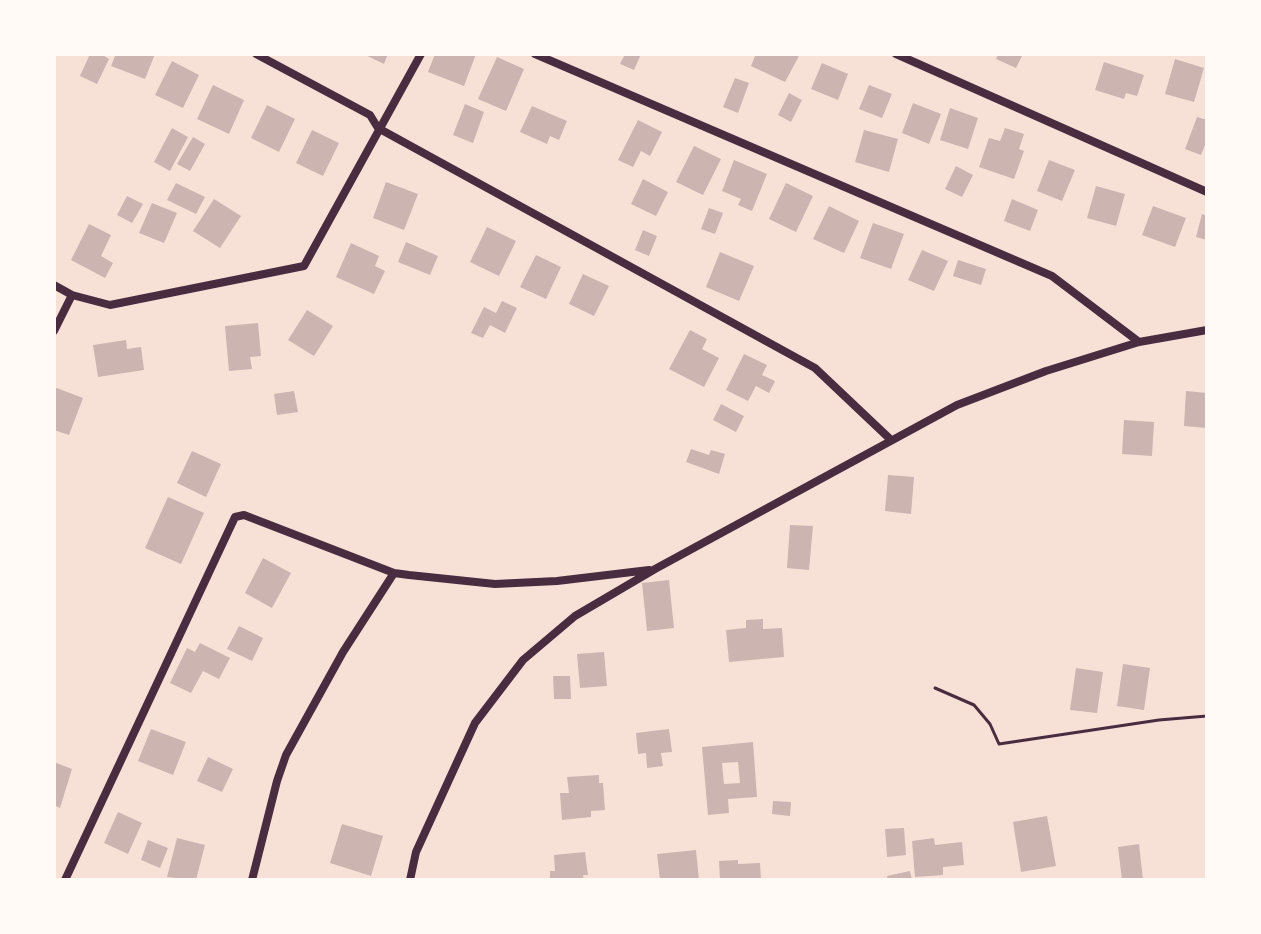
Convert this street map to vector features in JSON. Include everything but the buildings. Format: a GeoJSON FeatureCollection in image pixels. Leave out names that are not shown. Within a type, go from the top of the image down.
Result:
{"type":"FeatureCollection","features":[{"type":"Feature","properties":{"kind":"street"},"geometry":{"type":"LineString","coordinates":[[256,54],[370,115],[378,128],[815,368],[890,439]]}},
{"type":"Feature","properties":{"kind":"street"},"geometry":{"type":"LineString","coordinates":[[54,285],[72,295],[110,305],[304,266],[421,54]]}},
{"type":"Feature","properties":{"kind":"street"},"geometry":{"type":"LineString","coordinates":[[535,54],[1052,276],[1139,342]]}},
{"type":"Feature","properties":{"kind":"street"},"geometry":{"type":"LineString","coordinates":[[896,54],[1207,192]]}},
{"type":"Feature","properties":{"kind":"street"},"geometry":{"type":"LineString","coordinates":[[54,331],[72,295]]}},
{"type":"Feature","properties":{"kind":"street"},"geometry":{"type":"LineString","coordinates":[[410,880],[423,834],[475,723],[523,660],[575,616],[890,439],[957,405],[1046,371],[1139,342],[1207,330]]}},
{"type":"Feature","properties":{"kind":"street"},"geometry":{"type":"LineString","coordinates":[[65,880],[235,517],[244,515],[394,573],[495,584],[557,581],[655,569]]}},
{"type":"Feature","properties":{"kind":"street"},"geometry":{"type":"LineString","coordinates":[[252,880],[286,755],[343,652],[394,573]]}},
{"type":"Feature","properties":{"kind":"path"},"geometry":{"type":"LineString","coordinates":[[935,688],[974,705],[990,724],[999,744],[1159,720],[1207,716]]}}]}
